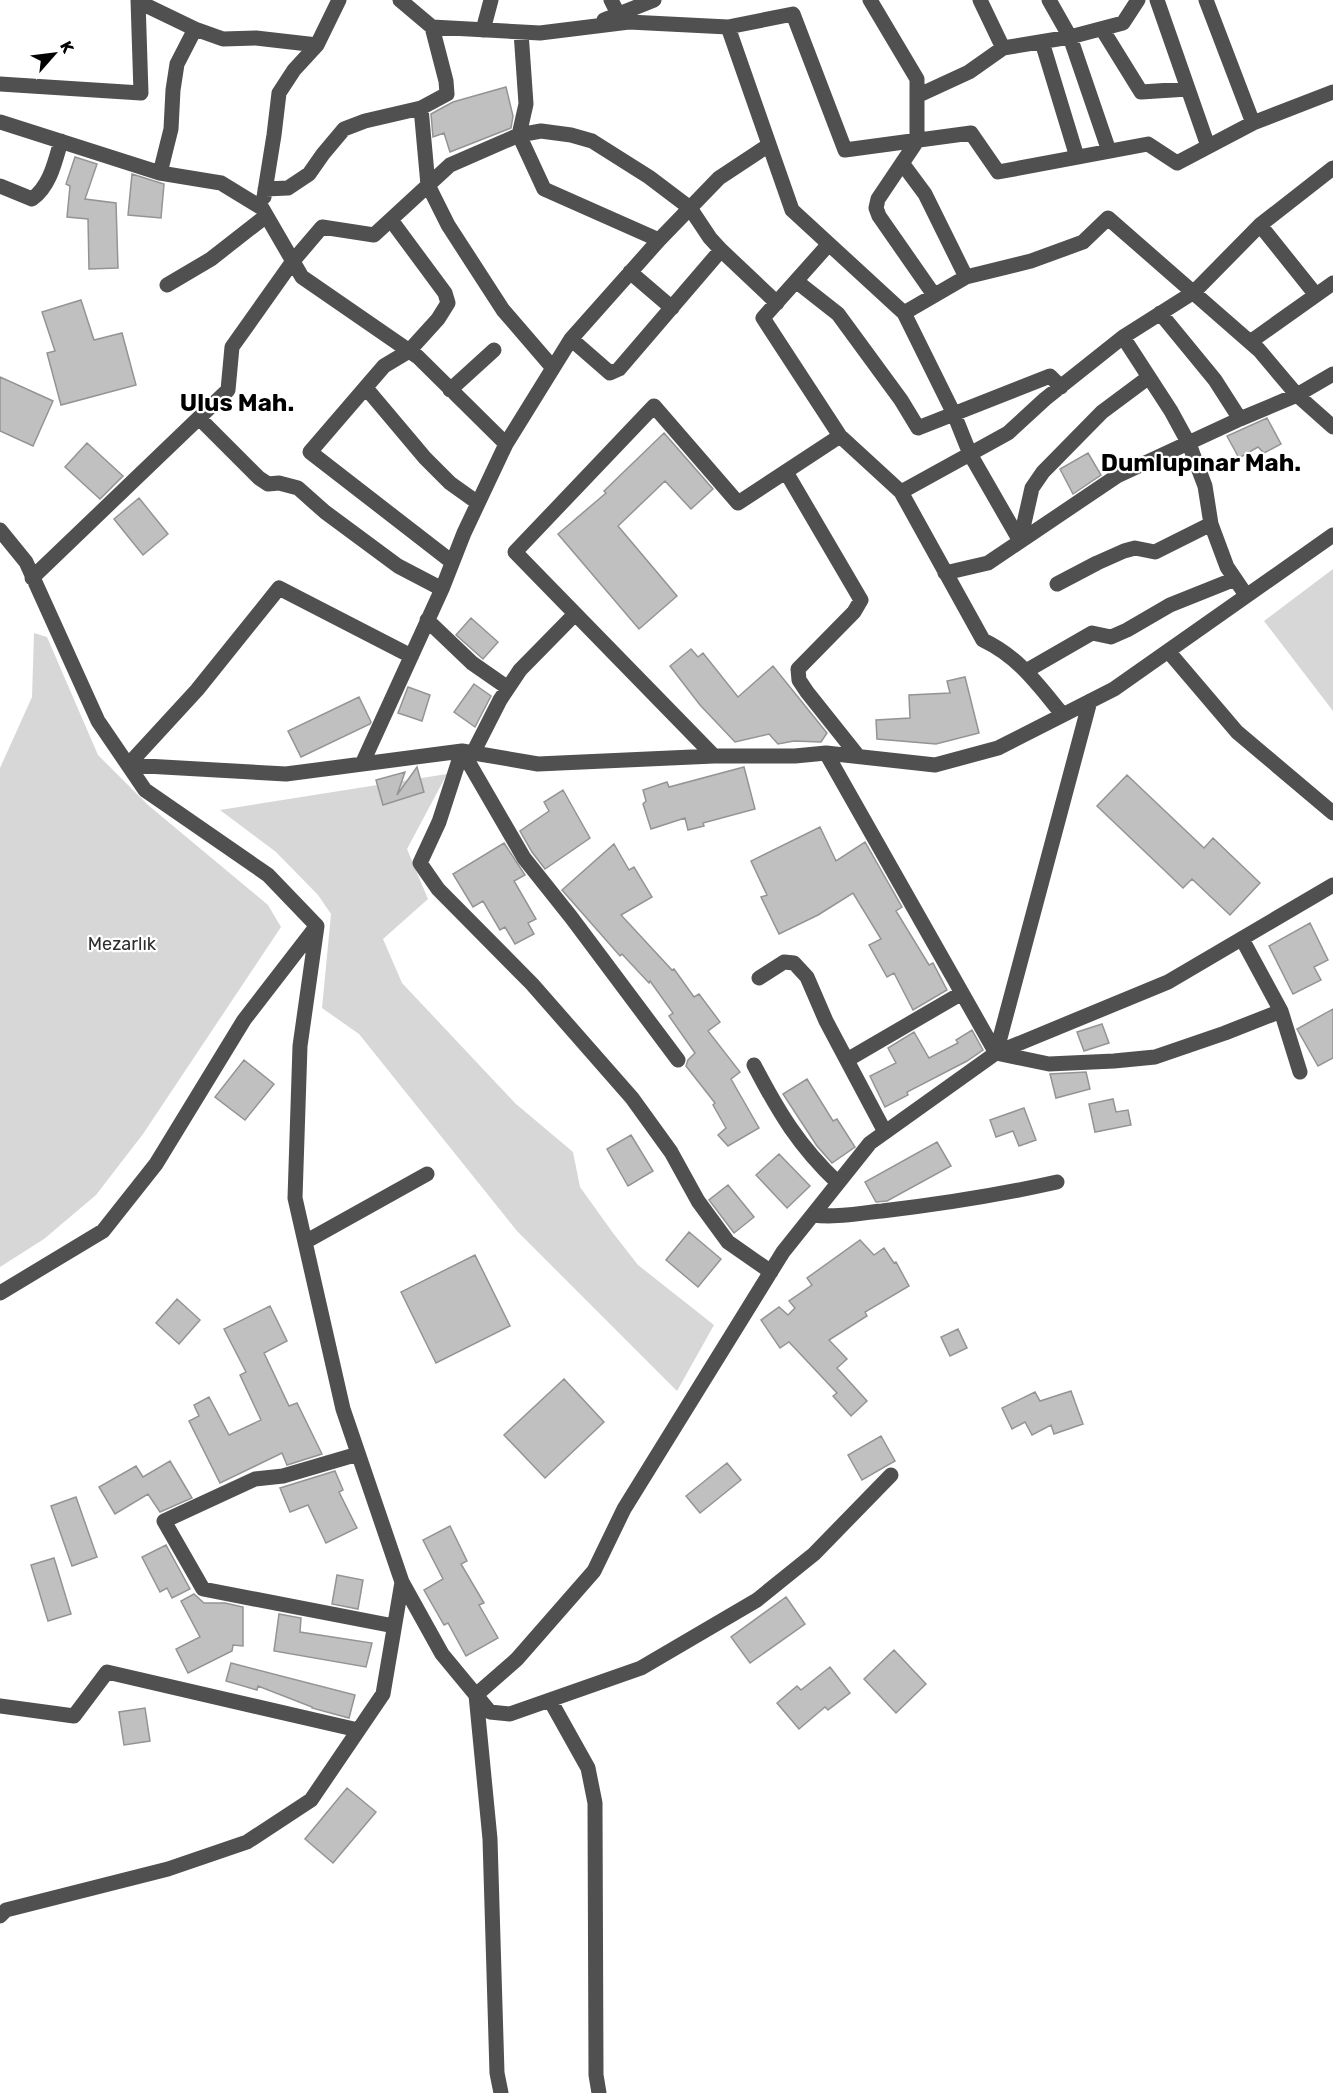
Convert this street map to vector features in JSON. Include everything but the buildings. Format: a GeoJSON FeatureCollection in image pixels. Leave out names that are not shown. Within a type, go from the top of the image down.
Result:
{"type":"FeatureCollection","features":[{"type":"Feature","properties":{"kind":"street"},"geometry":{"type":"LineString","coordinates":[[167,285],[211,259],[264,212],[265,189],[279,93],[294,70],[317,45],[339,0]]}},
{"type":"Feature","properties":{"kind":"street"},"geometry":{"type":"LineString","coordinates":[[265,189],[288,188],[309,174],[344,129],[365,121],[421,108],[447,94],[446,81],[432,27],[400,0]]}},
{"type":"Feature","properties":{"kind":"street"},"geometry":{"type":"LineString","coordinates":[[483,30],[491,0]]}},
{"type":"Feature","properties":{"kind":"street"},"geometry":{"type":"LineString","coordinates":[[611,0],[618,14]]}},
{"type":"Feature","properties":{"kind":"street"},"geometry":{"type":"LineString","coordinates":[[582,28],[654,0]]}},
{"type":"Feature","properties":{"kind":"street"},"geometry":{"type":"LineString","coordinates":[[870,0],[917,79],[917,141],[878,199],[876,208],[879,216],[934,295]]}},
{"type":"Feature","properties":{"kind":"street"},"geometry":{"type":"LineString","coordinates":[[980,0],[1003,48]]}},
{"type":"Feature","properties":{"kind":"street"},"geometry":{"type":"LineString","coordinates":[[1049,0],[1070,37],[1109,151]]}},
{"type":"Feature","properties":{"kind":"street"},"geometry":{"type":"LineString","coordinates":[[917,96],[969,72],[1003,48],[1070,37],[1123,23],[1138,0]]}},
{"type":"Feature","properties":{"kind":"street"},"geometry":{"type":"LineString","coordinates":[[1157,0],[1208,146]]}},
{"type":"Feature","properties":{"kind":"street"},"geometry":{"type":"LineString","coordinates":[[1206,0],[1253,123]]}},
{"type":"Feature","properties":{"kind":"street"},"geometry":{"type":"LineString","coordinates":[[0,84],[141,93],[140,1],[195,29],[223,39],[256,38],[317,45]]}},
{"type":"Feature","properties":{"kind":"street"},"geometry":{"type":"LineString","coordinates":[[432,27],[540,33],[630,22],[728,27],[793,14],[845,150],[971,134],[998,172],[1148,144],[1177,163],[1253,123],[1333,92]]}},
{"type":"Feature","properties":{"kind":"street"},"geometry":{"type":"LineString","coordinates":[[728,27],[792,210],[904,313],[954,414],[970,454],[1020,541]]}},
{"type":"Feature","properties":{"kind":"street"},"geometry":{"type":"LineString","coordinates":[[160,173],[171,129],[177,64],[195,29]]}},
{"type":"Feature","properties":{"kind":"street"},"geometry":{"type":"LineString","coordinates":[[1102,29],[1141,92],[1188,89]]}},
{"type":"Feature","properties":{"kind":"street"},"geometry":{"type":"LineString","coordinates":[[521,32],[526,104],[519,135],[544,189],[659,240]]}},
{"type":"Feature","properties":{"kind":"street"},"geometry":{"type":"LineString","coordinates":[[1042,42],[1077,157]]}},
{"type":"Feature","properties":{"kind":"street"},"geometry":{"type":"LineString","coordinates":[[421,108],[428,185],[448,225],[503,310],[553,368]]}},
{"type":"Feature","properties":{"kind":"street"},"geometry":{"type":"LineString","coordinates":[[0,122],[160,173],[221,183],[264,212],[302,277],[418,357],[506,444]]}},
{"type":"Feature","properties":{"kind":"street"},"geometry":{"type":"LineString","coordinates":[[32,578],[228,390],[232,347],[293,261],[322,227],[375,235],[450,165],[519,135],[541,131],[592,141],[649,177],[690,208],[710,238],[777,303]]}},
{"type":"Feature","properties":{"kind":"street"},"geometry":{"type":"LineString","coordinates":[[0,186],[32,199],[40,193],[51,174],[61,141]]}},
{"type":"Feature","properties":{"kind":"street"},"geometry":{"type":"LineString","coordinates":[[362,764],[506,444],[571,339],[659,240],[719,178],[769,145]]}},
{"type":"Feature","properties":{"kind":"street"},"geometry":{"type":"LineString","coordinates":[[902,163],[925,194],[966,277]]}},
{"type":"Feature","properties":{"kind":"street"},"geometry":{"type":"LineString","coordinates":[[902,492],[1008,434],[1123,337],[1194,292],[1260,225],[1333,168]]}},
{"type":"Feature","properties":{"kind":"street"},"geometry":{"type":"LineString","coordinates":[[904,313],[966,277],[1031,261],[1083,242],[1108,218],[1250,342],[1297,395],[1333,427]]}},
{"type":"Feature","properties":{"kind":"street"},"geometry":{"type":"LineString","coordinates":[[391,220],[435,278],[445,293],[448,303],[438,319],[409,351],[384,366],[310,452],[453,561]]}},
{"type":"Feature","properties":{"kind":"street"},"geometry":{"type":"LineString","coordinates":[[1260,225],[1316,295]]}},
{"type":"Feature","properties":{"kind":"street"},"geometry":{"type":"LineString","coordinates":[[828,245],[764,318],[840,436],[902,492],[983,640],[1002,649],[1026,671],[1063,715]]}},
{"type":"Feature","properties":{"kind":"street"},"geometry":{"type":"LineString","coordinates":[[571,339],[610,374],[619,369],[721,250]]}},
{"type":"Feature","properties":{"kind":"street"},"geometry":{"type":"LineString","coordinates":[[630,272],[672,308]]}},
{"type":"Feature","properties":{"kind":"street"},"geometry":{"type":"LineString","coordinates":[[796,281],[838,314],[901,400],[918,428],[1050,376],[1061,387]]}},
{"type":"Feature","properties":{"kind":"street"},"geometry":{"type":"LineString","coordinates":[[1250,342],[1333,283]]}},
{"type":"Feature","properties":{"kind":"street"},"geometry":{"type":"LineString","coordinates":[[1160,313],[1215,380],[1240,419]]}},
{"type":"Feature","properties":{"kind":"street"},"geometry":{"type":"LineString","coordinates":[[1123,337],[1172,411],[1189,444],[1205,486],[1211,524],[1227,567],[1246,595]]}},
{"type":"Feature","properties":{"kind":"street"},"geometry":{"type":"LineString","coordinates":[[450,390],[494,350]]}},
{"type":"Feature","properties":{"kind":"street"},"geometry":{"type":"LineString","coordinates":[[945,573],[988,562],[1117,476],[1297,395],[1333,374]]}},
{"type":"Feature","properties":{"kind":"street"},"geometry":{"type":"LineString","coordinates":[[1020,541],[1032,488],[1043,472],[1102,412],[1149,377]]}},
{"type":"Feature","properties":{"kind":"street"},"geometry":{"type":"LineString","coordinates":[[366,388],[425,458],[450,483],[478,503]]}},
{"type":"Feature","properties":{"kind":"street"},"geometry":{"type":"LineString","coordinates":[[714,756],[515,552],[654,406],[738,503],[840,436]]}},
{"type":"Feature","properties":{"kind":"street"},"geometry":{"type":"LineString","coordinates":[[199,418],[259,478],[268,484],[279,483],[298,488],[325,512],[398,566],[441,589]]}},
{"type":"Feature","properties":{"kind":"street"},"geometry":{"type":"LineString","coordinates":[[786,472],[861,600],[854,612],[798,669],[799,680],[807,692],[858,756]]}},
{"type":"Feature","properties":{"kind":"street"},"geometry":{"type":"LineString","coordinates":[[1058,584],[1124,551],[1135,548],[1155,552],[1211,524]]}},
{"type":"Feature","properties":{"kind":"street"},"geometry":{"type":"LineString","coordinates":[[0,530],[26,562],[98,721],[146,790],[268,875],[316,926]]}},
{"type":"Feature","properties":{"kind":"street"},"geometry":{"type":"LineString","coordinates":[[128,765],[286,774],[468,752],[538,764],[714,756],[795,756],[826,753],[935,765],[998,748],[1114,689],[1333,535]]}},
{"type":"Feature","properties":{"kind":"street"},"geometry":{"type":"LineString","coordinates":[[1026,671],[1092,633],[1111,637],[1170,605],[1235,579]]}},
{"type":"Feature","properties":{"kind":"street"},"geometry":{"type":"LineString","coordinates":[[128,765],[197,690],[279,588],[411,656]]}},
{"type":"Feature","properties":{"kind":"street"},"geometry":{"type":"LineString","coordinates":[[575,614],[520,670],[468,752],[420,863],[438,889],[532,984],[632,1098],[671,1152],[698,1201],[729,1242],[771,1272]]}},
{"type":"Feature","properties":{"kind":"street"},"geometry":{"type":"LineString","coordinates":[[427,620],[472,663],[508,688]]}},
{"type":"Feature","properties":{"kind":"street"},"geometry":{"type":"LineString","coordinates":[[1168,651],[1238,732],[1333,813]]}},
{"type":"Feature","properties":{"kind":"street"},"geometry":{"type":"LineString","coordinates":[[996,1053],[1090,701]]}},
{"type":"Feature","properties":{"kind":"street"},"geometry":{"type":"LineString","coordinates":[[468,752],[524,858],[571,916],[678,1060]]}},
{"type":"Feature","properties":{"kind":"street"},"geometry":{"type":"LineString","coordinates":[[826,753],[996,1053],[1049,1064],[1155,1057],[1281,1011]]}},
{"type":"Feature","properties":{"kind":"street"},"geometry":{"type":"LineString","coordinates":[[476,1695],[517,1659],[594,1571],[624,1509],[783,1252],[870,1143],[996,1053],[1168,982],[1333,885]]}},
{"type":"Feature","properties":{"kind":"street"},"geometry":{"type":"LineString","coordinates":[[316,926],[300,1046],[295,1198],[304,1242],[342,1408],[402,1582],[442,1654],[490,1712],[510,1714],[641,1668],[757,1600],[814,1554],[891,1475]]}},
{"type":"Feature","properties":{"kind":"street"},"geometry":{"type":"LineString","coordinates":[[0,1293],[7,1291],[103,1231],[156,1164],[244,1020],[316,926]]}},
{"type":"Feature","properties":{"kind":"street"},"geometry":{"type":"LineString","coordinates":[[1242,939],[1281,1011],[1300,1072]]}},
{"type":"Feature","properties":{"kind":"street"},"geometry":{"type":"LineString","coordinates":[[759,978],[784,962],[794,963],[807,977],[826,1021],[885,1132]]}},
{"type":"Feature","properties":{"kind":"street"},"geometry":{"type":"LineString","coordinates":[[847,1060],[962,993]]}},
{"type":"Feature","properties":{"kind":"street"},"geometry":{"type":"LineString","coordinates":[[754,1065],[792,1132],[814,1160],[838,1183]]}},
{"type":"Feature","properties":{"kind":"street"},"geometry":{"type":"LineString","coordinates":[[304,1242],[428,1174]]}},
{"type":"Feature","properties":{"kind":"street"},"geometry":{"type":"LineString","coordinates":[[813,1215],[844,1216],[921,1207],[1018,1191],[1057,1182]]}},
{"type":"Feature","properties":{"kind":"street"},"geometry":{"type":"LineString","coordinates":[[358,1454],[283,1476],[255,1479],[164,1521],[203,1589],[394,1626]]}},
{"type":"Feature","properties":{"kind":"street"},"geometry":{"type":"LineString","coordinates":[[0,1916],[6,1910],[168,1869],[247,1842],[311,1800],[383,1694],[402,1582]]}},
{"type":"Feature","properties":{"kind":"street"},"geometry":{"type":"LineString","coordinates":[[0,1707],[74,1716],[107,1672],[358,1730]]}},
{"type":"Feature","properties":{"kind":"street"},"geometry":{"type":"LineString","coordinates":[[476,1695],[490,1839],[497,2073],[501,2093]]}},
{"type":"Feature","properties":{"kind":"street"},"geometry":{"type":"LineString","coordinates":[[550,1700],[588,1768],[595,1803],[596,2075],[599,2093]]}},
{"type":"Feature","properties":{"kind":"green space"},"geometry":{"type":"Polygon","coordinates":[[[1333,569],[1333,711],[1264,621],[1333,569]]]}},
{"type":"Feature","properties":{"kind":"green space","name":"Mezarlık"},"geometry":{"type":"Polygon","coordinates":[[[34,633],[47,637],[98,755],[148,805],[268,905],[281,927],[143,1134],[96,1195],[44,1239],[0,1267],[0,768],[32,697],[34,633]]]}},
{"type":"Feature","properties":{"kind":"green space"},"geometry":{"type":"Polygon","coordinates":[[[447,774],[407,849],[428,899],[383,939],[402,983],[516,1104],[573,1152],[580,1187],[638,1265],[714,1325],[677,1391],[517,1231],[359,1034],[322,1008],[331,914],[318,895],[276,852],[220,810],[447,774]]]}},
{"type":"Feature","properties":{"kind":"district","name":"Ulus Mah."},"geometry":{"type":"Point","coordinates":[237,403]}},
{"type":"Feature","properties":{"kind":"district","name":"Dumlupınar Mah."},"geometry":{"type":"Point","coordinates":[1201,463]}}]}
